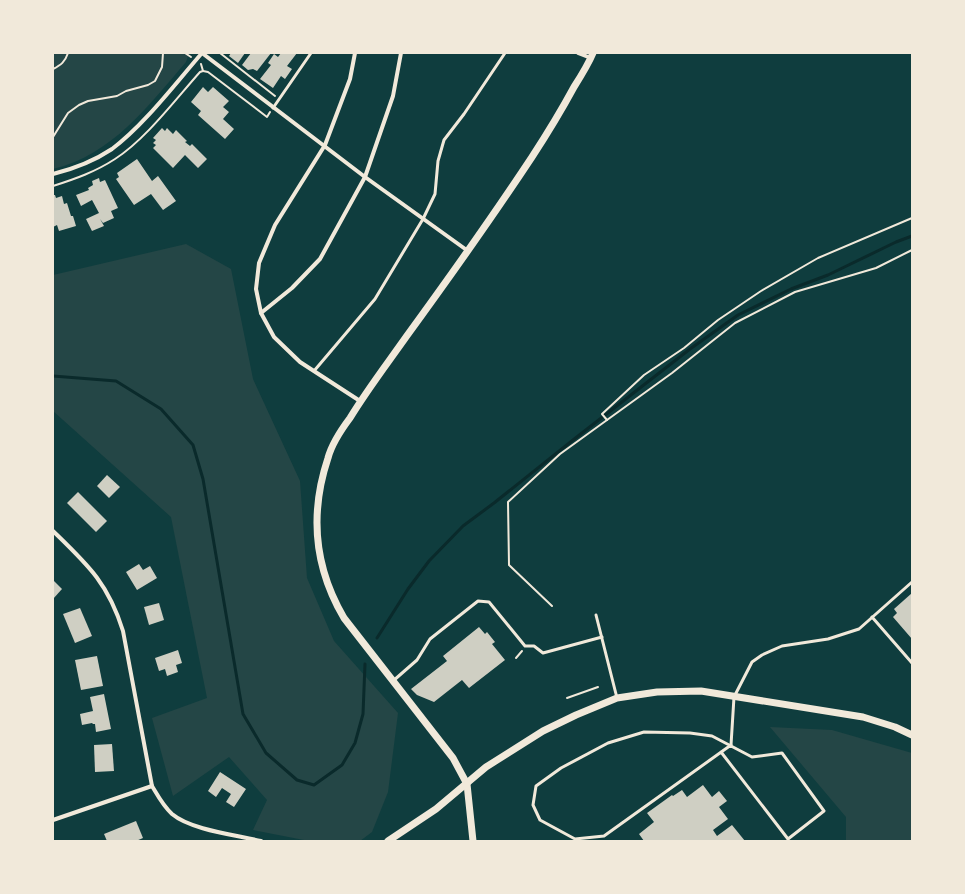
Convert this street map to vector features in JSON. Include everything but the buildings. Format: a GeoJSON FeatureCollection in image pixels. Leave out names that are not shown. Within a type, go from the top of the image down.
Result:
{"type":"FeatureCollection","features":[{"type":"Feature","properties":{"kind":"street"},"geometry":{"type":"LineString","coordinates":[[53,174],[85,163],[111,149],[147,116],[202,53],[248,89],[325,145],[365,177],[468,251]]}},
{"type":"Feature","properties":{"kind":"street"},"geometry":{"type":"LineString","coordinates":[[355,53],[350,79],[325,145],[275,225],[259,263],[256,288],[261,313],[274,337],[300,362],[360,402]]}},
{"type":"Feature","properties":{"kind":"street"},"geometry":{"type":"LineString","coordinates":[[261,313],[292,288],[320,259],[365,177],[393,96],[401,53]]}},
{"type":"Feature","properties":{"kind":"street"},"geometry":{"type":"LineString","coordinates":[[473,841],[467,784],[453,758],[344,618],[334,600],[323,571],[317,542],[317,502],[328,456],[338,436],[360,402],[468,251],[552,126],[592,56],[578,53]]}},
{"type":"Feature","properties":{"kind":"street"},"geometry":{"type":"LineString","coordinates":[[53,532],[87,564],[110,597],[117,613],[123,631],[152,786],[159,799],[173,815],[196,827],[260,841]]}},
{"type":"Feature","properties":{"kind":"street"},"geometry":{"type":"LineString","coordinates":[[388,841],[436,809],[486,767],[543,731],[616,698],[657,692],[701,691],[863,717],[896,727],[912,735]]}},
{"type":"Feature","properties":{"kind":"street"},"geometry":{"type":"LineString","coordinates":[[53,820],[152,786]]}},
{"type":"Feature","properties":{"kind":"lane"},"geometry":{"type":"LineString","coordinates":[[274,108],[311,53]]}},
{"type":"Feature","properties":{"kind":"lane"},"geometry":{"type":"LineString","coordinates":[[314,371],[376,299],[423,219],[435,194],[438,161],[444,140],[464,114],[505,53]]}},
{"type":"Feature","properties":{"kind":"lane"},"geometry":{"type":"LineString","coordinates":[[731,745],[734,697],[752,662],[762,655],[782,646],[822,640],[859,629],[912,582]]}},
{"type":"Feature","properties":{"kind":"lane"},"geometry":{"type":"LineString","coordinates":[[393,681],[417,660],[430,639],[478,602],[489,602],[525,646],[534,646],[543,653],[602,637]]}},
{"type":"Feature","properties":{"kind":"lane"},"geometry":{"type":"LineString","coordinates":[[596,615],[616,698]]}},
{"type":"Feature","properties":{"kind":"lane"},"geometry":{"type":"LineString","coordinates":[[872,617],[912,663]]}},
{"type":"Feature","properties":{"kind":"lane"},"geometry":{"type":"LineString","coordinates":[[721,752],[788,839],[824,811],[782,753],[752,757],[731,745],[712,736],[690,733],[644,732],[608,742],[561,768],[536,786],[534,805],[540,820],[575,839],[604,836],[721,752],[731,745]]}},
{"type":"Feature","properties":{"kind":"path"},"geometry":{"type":"LineString","coordinates":[[53,69],[61,65],[66,60],[68,53]]}},
{"type":"Feature","properties":{"kind":"path"},"geometry":{"type":"LineString","coordinates":[[53,136],[68,113],[79,105],[88,101],[117,96],[126,91],[148,85],[155,81],[162,67],[163,53]]}},
{"type":"Feature","properties":{"kind":"path"},"geometry":{"type":"LineString","coordinates":[[185,53],[196,60],[202,66],[203,71],[208,72],[267,117],[274,108]]}},
{"type":"Feature","properties":{"kind":"path"},"geometry":{"type":"LineString","coordinates":[[220,53],[279,99]]}},
{"type":"Feature","properties":{"kind":"path"},"geometry":{"type":"LineString","coordinates":[[606,420],[602,414],[644,375],[684,348],[718,320],[761,291],[818,258],[912,218]]}},
{"type":"Feature","properties":{"kind":"path"},"geometry":{"type":"LineString","coordinates":[[552,606],[509,565],[508,502],[560,454],[672,373],[735,322],[795,292],[876,268],[912,250]]}},
{"type":"Feature","properties":{"kind":"path"},"geometry":{"type":"LineString","coordinates":[[516,658],[525,646]]}},
{"type":"Feature","properties":{"kind":"path"},"geometry":{"type":"LineString","coordinates":[[567,698],[598,687]]}},
{"type":"Feature","properties":{"kind":"shaded area"},"geometry":{"type":"Polygon","coordinates":[[[53,53],[189,53],[186,62],[143,112],[111,141],[93,153],[74,162],[53,169],[53,53]]]}},
{"type":"Feature","properties":{"kind":"shaded area"},"geometry":{"type":"Polygon","coordinates":[[[186,244],[231,269],[253,379],[300,481],[307,578],[334,641],[398,713],[388,792],[372,832],[360,841],[309,841],[253,830],[267,800],[229,757],[173,796],[152,718],[207,698],[171,517],[53,411],[53,275],[186,244]]]}},
{"type":"Feature","properties":{"kind":"shaded area"},"geometry":{"type":"Polygon","coordinates":[[[770,727],[832,730],[912,753],[912,841],[846,841],[846,817],[770,727]]]}},
{"type":"Feature","properties":{"kind":"waterway"},"geometry":{"type":"LineString","coordinates":[[377,638],[408,589],[429,561],[463,526],[690,349],[738,315],[791,289],[828,275],[896,242],[912,236]]}},
{"type":"Feature","properties":{"kind":"waterway"},"geometry":{"type":"LineString","coordinates":[[53,376],[116,381],[161,409],[193,445],[203,479],[243,714],[266,753],[297,780],[314,785],[342,765],[355,743],[363,714],[365,664]]}}]}
